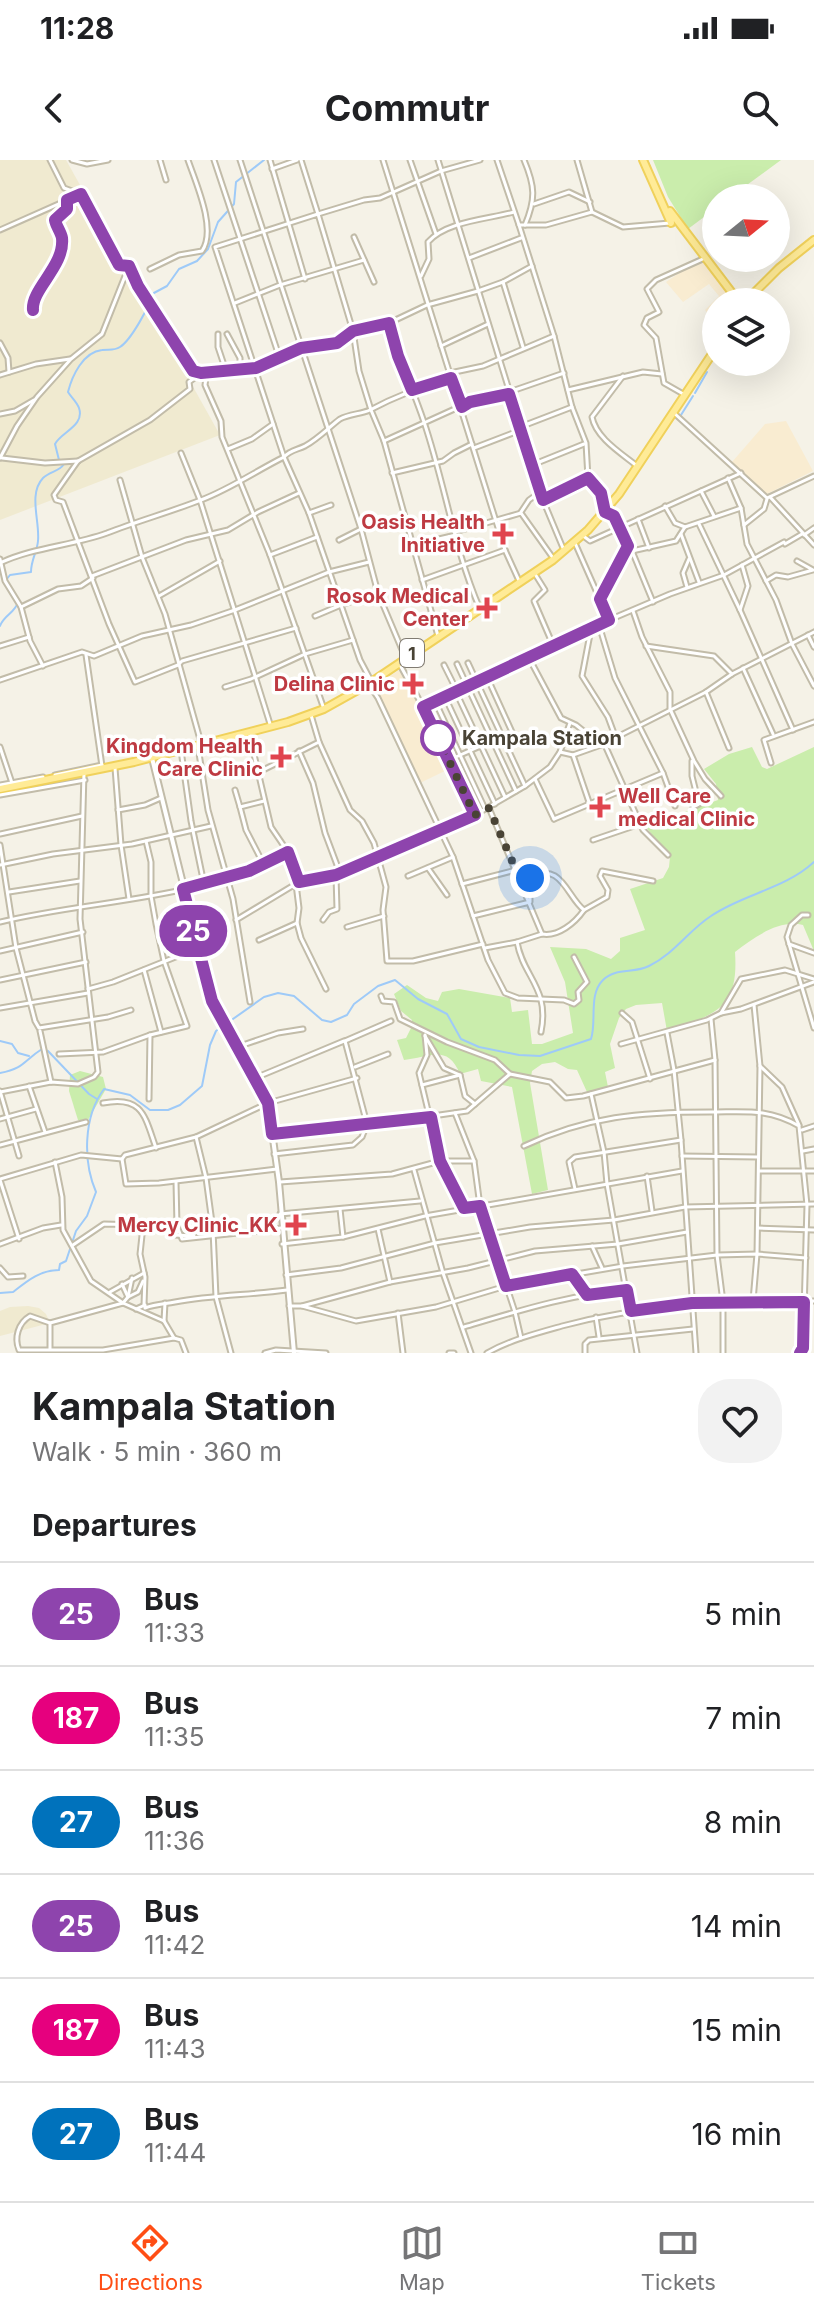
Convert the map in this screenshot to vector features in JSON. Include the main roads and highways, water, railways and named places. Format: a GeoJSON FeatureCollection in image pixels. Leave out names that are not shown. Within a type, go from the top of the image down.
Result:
{"type":"FeatureCollection","features":[{"type":"Feature","properties":{"kind":"main road"},"geometry":{"type":"LineString","coordinates":[[643,160],[671,223],[670,211],[730,288]]}},
{"type":"Feature","properties":{"kind":"main road"},"geometry":{"type":"LineString","coordinates":[[757,288],[812,245]]}},
{"type":"Feature","properties":{"kind":"main road","name":"1"},"geometry":{"type":"LineString","coordinates":[[0,787],[84,777],[102,767],[115,767],[271,727],[324,709],[368,683],[520,583],[582,535],[605,512],[702,369]]}},
{"type":"Feature","properties":{"kind":"waterway"},"geometry":{"type":"LineString","coordinates":[[59,460],[55,444],[79,420],[78,406],[68,392],[79,366],[89,355],[116,349],[124,343],[139,322],[152,294],[167,286],[179,269],[197,261],[208,249],[218,222],[234,204],[236,182],[264,160]]}},
{"type":"Feature","properties":{"kind":"waterway"},"geometry":{"type":"LineString","coordinates":[[647,160],[650,167]]}},
{"type":"Feature","properties":{"kind":"waterway"},"geometry":{"type":"LineString","coordinates":[[695,393],[705,376]]}},
{"type":"Feature","properties":{"kind":"waterway"},"geometry":{"type":"LineString","coordinates":[[681,415],[693,396]]}},
{"type":"Feature","properties":{"kind":"waterway"},"geometry":{"type":"LineString","coordinates":[[6,580],[10,575],[31,572],[38,541],[36,492],[43,478],[64,464]]}},
{"type":"Feature","properties":{"kind":"waterway"},"geometry":{"type":"LineString","coordinates":[[0,626],[18,602]]}},
{"type":"Feature","properties":{"kind":"waterway"},"geometry":{"type":"LineString","coordinates":[[0,1293],[13,1292],[40,1274],[59,1270],[60,1264],[66,1261],[76,1231],[87,1216],[96,1192],[89,1167],[87,1140],[92,1113],[104,1089],[130,1095],[150,1110],[168,1110],[180,1105],[202,1086],[216,1031],[264,997],[278,993],[294,996],[322,1020],[331,1022],[347,1015],[354,1004],[378,986],[395,980],[418,999],[447,1014],[461,1039],[479,1047],[540,1056],[591,1039],[596,993],[598,986],[608,976],[649,966],[723,908],[790,879],[814,862]]}},
{"type":"Feature","properties":{"kind":"waterway"},"geometry":{"type":"LineString","coordinates":[[0,1041],[12,1044],[18,1053],[29,1056]]}},
{"type":"Feature","properties":{"kind":"waterway"},"geometry":{"type":"LineString","coordinates":[[0,1073],[19,1066],[42,1049],[48,1051],[97,1099]]}},
{"type":"Feature","properties":{"kind":"place","name":"Oasis Health Initiative"},"geometry":{"type":"Point","coordinates":[503,534]}},
{"type":"Feature","properties":{"kind":"place","name":"Rosok Medical Center"},"geometry":{"type":"Point","coordinates":[487,608]}},
{"type":"Feature","properties":{"kind":"place","name":"Delina Clinic"},"geometry":{"type":"Point","coordinates":[413,684]}},
{"type":"Feature","properties":{"kind":"place","name":"Kampala Station"},"geometry":{"type":"Point","coordinates":[438,738]}},
{"type":"Feature","properties":{"kind":"place","name":"Kingdom Health Care Clinic"},"geometry":{"type":"Point","coordinates":[281,757]}},
{"type":"Feature","properties":{"kind":"place","name":"Well Care medical Clinic"},"geometry":{"type":"Point","coordinates":[600,807]}},
{"type":"Feature","properties":{"kind":"place","name":"Mercy Clinic_KK"},"geometry":{"type":"Point","coordinates":[296,1225]}}]}
